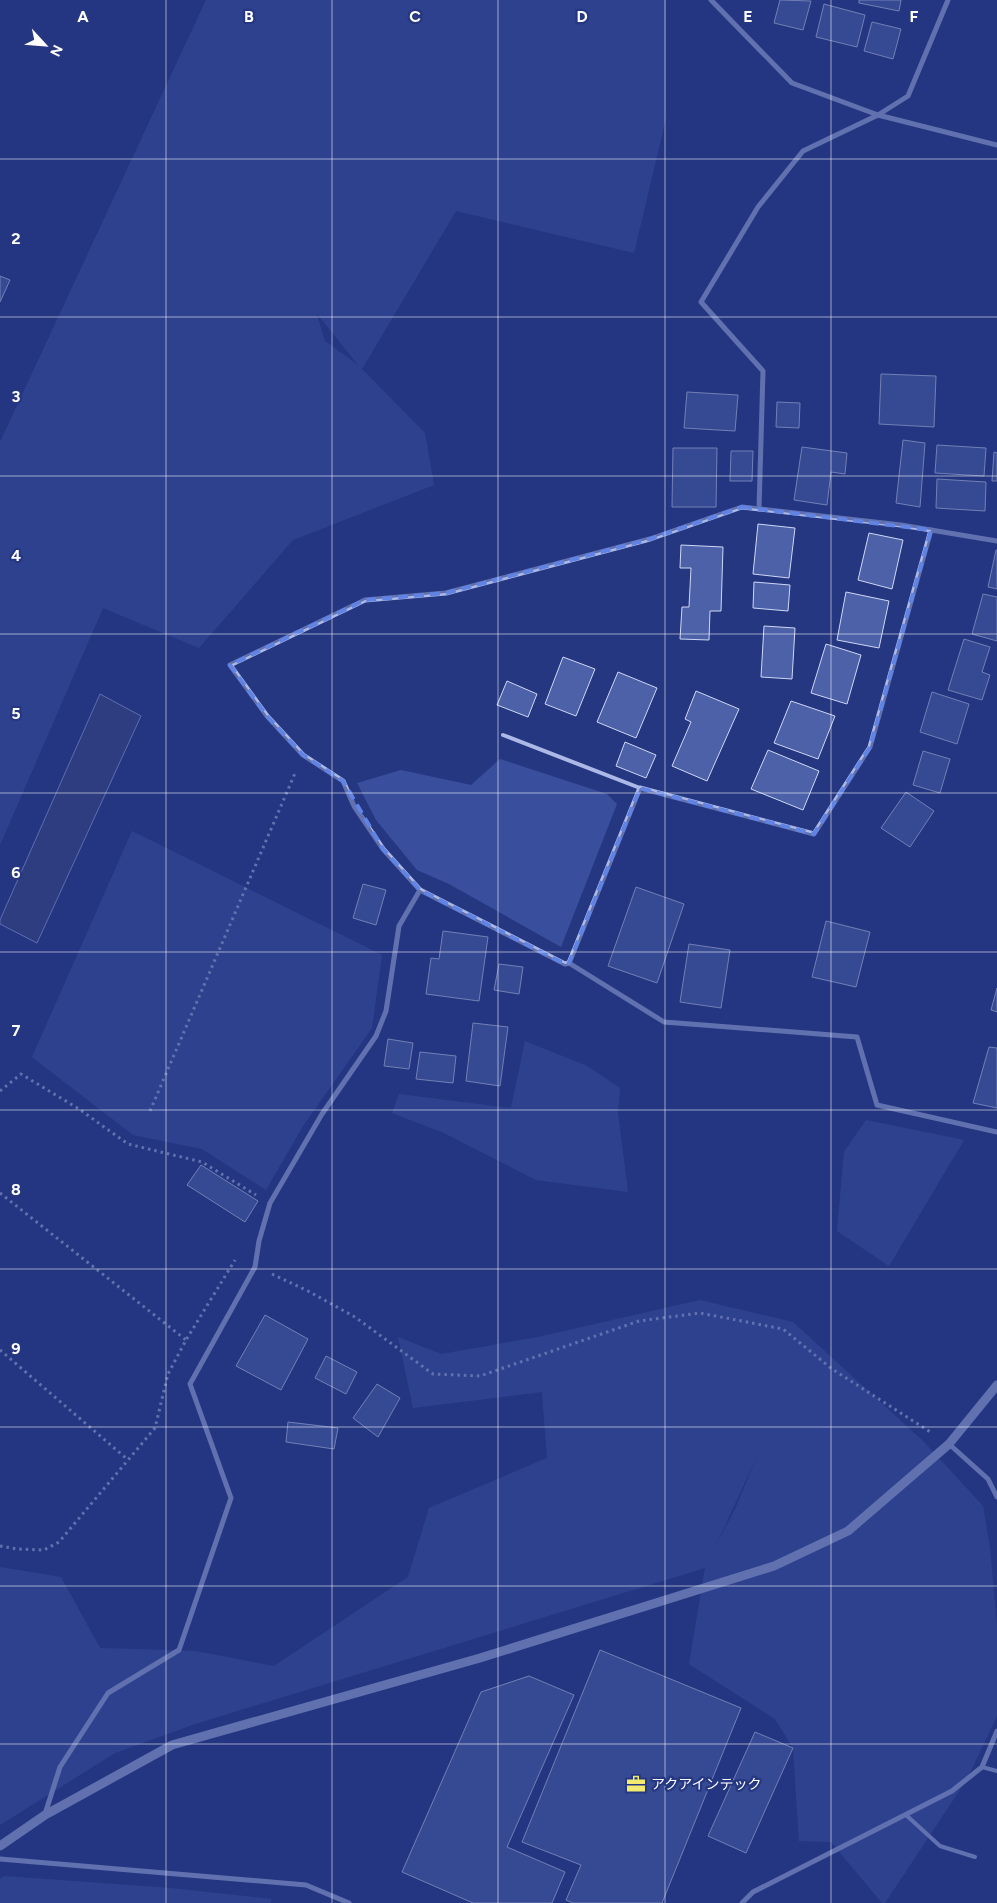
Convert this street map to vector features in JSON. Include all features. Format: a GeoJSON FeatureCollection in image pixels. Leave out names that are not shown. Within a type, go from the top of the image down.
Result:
{"type":"FeatureCollection","features":[{"type":"Feature","properties":{"kind":"street"},"geometry":{"type":"LineString","coordinates":[[711,0],[792,83],[878,115],[997,145]]}},
{"type":"Feature","properties":{"kind":"street"},"geometry":{"type":"LineString","coordinates":[[760,509],[763,371],[701,302],[758,207],[802,150],[878,115],[908,96],[948,0]]}},
{"type":"Feature","properties":{"kind":"street"},"geometry":{"type":"LineString","coordinates":[[997,542],[901,524],[742,507],[650,540],[446,593],[365,600],[230,665],[267,716],[303,754],[343,781],[354,806],[383,849],[420,890],[565,964],[569,963],[664,1022],[857,1038],[877,1105],[997,1132]]}},
{"type":"Feature","properties":{"kind":"street"},"geometry":{"type":"LineString","coordinates":[[569,963],[640,788],[814,834],[870,747],[930,530]]}},
{"type":"Feature","properties":{"kind":"street"},"geometry":{"type":"LineString","coordinates":[[45,1815],[60,1767],[108,1693],[179,1650],[231,1498],[190,1384],[255,1267],[259,1241],[270,1203],[322,1114],[376,1036],[386,1011],[399,926],[420,890]]}},
{"type":"Feature","properties":{"kind":"street"},"geometry":{"type":"LineString","coordinates":[[0,1846],[45,1815],[172,1744],[480,1658],[774,1566],[848,1531],[949,1444],[997,1385]]}},
{"type":"Feature","properties":{"kind":"street"},"geometry":{"type":"LineString","coordinates":[[949,1444],[988,1479],[997,1497]]}},
{"type":"Feature","properties":{"kind":"street"},"geometry":{"type":"LineString","coordinates":[[742,1903],[753,1892],[952,1791],[982,1767],[997,1731]]}},
{"type":"Feature","properties":{"kind":"street"},"geometry":{"type":"LineString","coordinates":[[0,1859],[306,1886],[349,1903]]}},
{"type":"Feature","properties":{"kind":"lane"},"geometry":{"type":"LineString","coordinates":[[503,735],[640,788]]}},
{"type":"Feature","properties":{"kind":"lane"},"geometry":{"type":"LineString","coordinates":[[982,1767],[997,1770]]}},
{"type":"Feature","properties":{"kind":"lane"},"geometry":{"type":"LineString","coordinates":[[906,1815],[940,1846],[974,1857]]}},
{"type":"Feature","properties":{"kind":"path"},"geometry":{"type":"LineString","coordinates":[[150,1111],[303,754]]}},
{"type":"Feature","properties":{"kind":"path"},"geometry":{"type":"LineString","coordinates":[[0,1091],[21,1074],[79,1109],[128,1144],[202,1162],[270,1203]]}},
{"type":"Feature","properties":{"kind":"path"},"geometry":{"type":"LineString","coordinates":[[0,1194],[186,1340]]}},
{"type":"Feature","properties":{"kind":"path"},"geometry":{"type":"LineString","coordinates":[[0,1546],[44,1550],[59,1542],[155,1428],[168,1374],[186,1340],[236,1260]]}},
{"type":"Feature","properties":{"kind":"path"},"geometry":{"type":"LineString","coordinates":[[255,1267],[308,1291],[355,1317],[433,1374],[480,1376],[639,1321],[691,1314],[700,1313],[783,1329],[832,1369],[949,1444]]}},
{"type":"Feature","properties":{"kind":"path"},"geometry":{"type":"LineString","coordinates":[[0,1350],[127,1459]]}},
{"type":"Feature","properties":{"kind":"highlighted area"},"geometry":{"type":"Polygon","coordinates":[[[742,507],[931,530],[870,747],[814,834],[640,788],[569,963],[565,964],[420,890],[383,849],[343,781],[303,755],[267,716],[230,665],[365,600],[446,593],[650,539],[742,507]]]}},
{"type":"Feature","properties":{"kind":"shaded area"},"geometry":{"type":"Polygon","coordinates":[[[206,0],[666,0],[666,118],[634,253],[456,211],[362,369],[425,433],[434,485],[293,540],[199,648],[103,608],[0,845],[0,442],[206,0]],[[318,315],[325,341],[358,365],[318,315]]]}},
{"type":"Feature","properties":{"kind":"shaded area"},"geometry":{"type":"Polygon","coordinates":[[[100,694],[141,716],[37,943],[0,924],[0,920],[100,694]]]}},
{"type":"Feature","properties":{"kind":"shaded area"},"geometry":{"type":"Polygon","coordinates":[[[500,759],[607,794],[617,804],[561,947],[449,884],[417,870],[376,820],[357,783],[401,770],[471,785],[500,759]]]}},
{"type":"Feature","properties":{"kind":"shaded area"},"geometry":{"type":"Polygon","coordinates":[[[132,831],[382,955],[372,1028],[303,1126],[266,1190],[202,1149],[133,1135],[32,1057],[132,831]]]}},
{"type":"Feature","properties":{"kind":"shaded area"},"geometry":{"type":"Polygon","coordinates":[[[525,1041],[587,1066],[620,1088],[618,1113],[628,1192],[536,1180],[444,1133],[392,1113],[399,1094],[511,1108],[525,1041]]]}},
{"type":"Feature","properties":{"kind":"shaded area"},"geometry":{"type":"Polygon","coordinates":[[[866,1120],[964,1140],[889,1266],[837,1231],[844,1152],[866,1120]]]}},
{"type":"Feature","properties":{"kind":"shaded area"},"geometry":{"type":"Polygon","coordinates":[[[700,1300],[793,1322],[924,1442],[983,1506],[990,1548],[997,1626],[997,1716],[967,1779],[885,1903],[882,1903],[831,1842],[799,1841],[793,1748],[775,1719],[689,1664],[705,1568],[195,1724],[115,1753],[0,1825],[0,1567],[61,1577],[100,1648],[196,1651],[274,1666],[408,1577],[429,1508],[547,1458],[542,1392],[413,1408],[398,1337],[441,1354],[538,1337],[700,1300]],[[758,1454],[716,1545],[735,1509],[758,1454]]]}},
{"type":"Feature","properties":{"kind":"shaded area"},"geometry":{"type":"Polygon","coordinates":[[[4,1876],[170,1888],[271,1899],[271,1903],[0,1903],[0,1879],[4,1876]]]}},
{"type":"Feature","properties":{"kind":"building"},"geometry":{"type":"Polygon","coordinates":[[[780,0],[811,1],[803,30],[774,23],[780,0]]]}},
{"type":"Feature","properties":{"kind":"building"},"geometry":{"type":"Polygon","coordinates":[[[859,0],[901,0],[899,11],[859,3],[859,0]]]}},
{"type":"Feature","properties":{"kind":"building"},"geometry":{"type":"Polygon","coordinates":[[[824,4],[865,15],[857,47],[816,37],[824,4]]]}},
{"type":"Feature","properties":{"kind":"building"},"geometry":{"type":"Polygon","coordinates":[[[872,22],[901,29],[893,59],[864,51],[872,22]]]}},
{"type":"Feature","properties":{"kind":"building"},"geometry":{"type":"Polygon","coordinates":[[[0,276],[10,280],[0,302],[0,276]]]}},
{"type":"Feature","properties":{"kind":"building"},"geometry":{"type":"Polygon","coordinates":[[[881,374],[936,376],[934,427],[879,424],[881,374]]]}},
{"type":"Feature","properties":{"kind":"building"},"geometry":{"type":"Polygon","coordinates":[[[687,392],[738,395],[735,431],[684,428],[687,392]]]}},
{"type":"Feature","properties":{"kind":"building"},"geometry":{"type":"Polygon","coordinates":[[[777,402],[800,403],[799,428],[776,427],[777,402]]]}},
{"type":"Feature","properties":{"kind":"building"},"geometry":{"type":"Polygon","coordinates":[[[903,440],[925,443],[920,507],[896,503],[903,440]]]}},
{"type":"Feature","properties":{"kind":"building"},"geometry":{"type":"Polygon","coordinates":[[[937,445],[986,448],[984,476],[935,473],[937,445]]]}},
{"type":"Feature","properties":{"kind":"building"},"geometry":{"type":"Polygon","coordinates":[[[802,447],[847,453],[845,474],[831,472],[827,505],[794,500],[802,447]]]}},
{"type":"Feature","properties":{"kind":"building"},"geometry":{"type":"Polygon","coordinates":[[[673,448],[717,448],[716,507],[672,507],[673,448]]]}},
{"type":"Feature","properties":{"kind":"building"},"geometry":{"type":"Polygon","coordinates":[[[731,451],[753,451],[752,481],[730,481],[731,451]]]}},
{"type":"Feature","properties":{"kind":"building"},"geometry":{"type":"Polygon","coordinates":[[[994,452],[997,453],[997,481],[992,481],[994,452]]]}},
{"type":"Feature","properties":{"kind":"building"},"geometry":{"type":"Polygon","coordinates":[[[937,479],[986,482],[985,511],[936,508],[937,479]]]}},
{"type":"Feature","properties":{"kind":"building"},"geometry":{"type":"Polygon","coordinates":[[[758,524],[795,528],[789,578],[753,574],[758,524]]]}},
{"type":"Feature","properties":{"kind":"building"},"geometry":{"type":"Polygon","coordinates":[[[869,533],[903,540],[892,589],[858,580],[869,533]]]}},
{"type":"Feature","properties":{"kind":"building"},"geometry":{"type":"Polygon","coordinates":[[[681,545],[723,547],[721,611],[710,611],[709,640],[680,639],[682,607],[689,607],[691,568],[680,568],[681,545]]]}},
{"type":"Feature","properties":{"kind":"building"},"geometry":{"type":"Polygon","coordinates":[[[997,550],[997,589],[988,587],[997,550]]]}},
{"type":"Feature","properties":{"kind":"building"},"geometry":{"type":"Polygon","coordinates":[[[754,582],[790,585],[788,611],[753,608],[754,582]]]}},
{"type":"Feature","properties":{"kind":"building"},"geometry":{"type":"Polygon","coordinates":[[[846,592],[889,601],[879,648],[837,640],[846,592]]]}},
{"type":"Feature","properties":{"kind":"building"},"geometry":{"type":"Polygon","coordinates":[[[983,594],[997,597],[997,641],[972,634],[983,594]]]}},
{"type":"Feature","properties":{"kind":"building"},"geometry":{"type":"Polygon","coordinates":[[[764,626],[795,628],[792,679],[761,677],[764,626]]]}},
{"type":"Feature","properties":{"kind":"building"},"geometry":{"type":"Polygon","coordinates":[[[964,639],[990,647],[982,672],[990,675],[982,700],[948,690],[964,639]]]}},
{"type":"Feature","properties":{"kind":"building"},"geometry":{"type":"Polygon","coordinates":[[[826,644],[861,655],[847,704],[811,693],[826,644]]]}},
{"type":"Feature","properties":{"kind":"building"},"geometry":{"type":"Polygon","coordinates":[[[563,657],[595,669],[576,716],[545,704],[563,657]]]}},
{"type":"Feature","properties":{"kind":"building"},"geometry":{"type":"Polygon","coordinates":[[[618,672],[657,688],[636,738],[597,722],[618,672]]]}},
{"type":"Feature","properties":{"kind":"building"},"geometry":{"type":"Polygon","coordinates":[[[507,681],[537,694],[528,717],[497,705],[507,681]]]}},
{"type":"Feature","properties":{"kind":"building"},"geometry":{"type":"Polygon","coordinates":[[[696,691],[739,709],[707,781],[672,766],[691,722],[685,719],[696,691]]]}},
{"type":"Feature","properties":{"kind":"building"},"geometry":{"type":"Polygon","coordinates":[[[932,692],[969,704],[957,744],[920,732],[932,692]]]}},
{"type":"Feature","properties":{"kind":"building"},"geometry":{"type":"Polygon","coordinates":[[[791,701],[835,716],[818,759],[774,743],[791,701]]]}},
{"type":"Feature","properties":{"kind":"building"},"geometry":{"type":"Polygon","coordinates":[[[625,742],[656,755],[646,778],[616,766],[625,742]]]}},
{"type":"Feature","properties":{"kind":"building"},"geometry":{"type":"Polygon","coordinates":[[[768,750],[819,771],[803,810],[751,789],[768,750]]]}},
{"type":"Feature","properties":{"kind":"building"},"geometry":{"type":"Polygon","coordinates":[[[923,751],[950,759],[940,793],[913,785],[923,751]]]}},
{"type":"Feature","properties":{"kind":"building"},"geometry":{"type":"Polygon","coordinates":[[[906,792],[934,811],[910,847],[881,828],[906,792]]]}},
{"type":"Feature","properties":{"kind":"building"},"geometry":{"type":"Polygon","coordinates":[[[363,884],[386,890],[376,925],[353,918],[363,884]]]}},
{"type":"Feature","properties":{"kind":"building"},"geometry":{"type":"Polygon","coordinates":[[[636,887],[684,904],[657,983],[608,966],[636,887]]]}},
{"type":"Feature","properties":{"kind":"building"},"geometry":{"type":"Polygon","coordinates":[[[826,921],[870,932],[856,987],[812,977],[826,921]]]}},
{"type":"Feature","properties":{"kind":"building"},"geometry":{"type":"Polygon","coordinates":[[[443,931],[488,937],[479,1001],[426,994],[431,958],[439,959],[443,931]]]}},
{"type":"Feature","properties":{"kind":"building"},"geometry":{"type":"Polygon","coordinates":[[[689,944],[730,950],[721,1008],[680,1002],[689,944]]]}},
{"type":"Feature","properties":{"kind":"building"},"geometry":{"type":"Polygon","coordinates":[[[499,964],[523,967],[519,994],[494,990],[499,964]]]}},
{"type":"Feature","properties":{"kind":"building"},"geometry":{"type":"Polygon","coordinates":[[[997,988],[997,1012],[991,1010],[997,988]]]}},
{"type":"Feature","properties":{"kind":"building"},"geometry":{"type":"Polygon","coordinates":[[[473,1023],[508,1027],[500,1086],[466,1081],[473,1023]]]}},
{"type":"Feature","properties":{"kind":"building"},"geometry":{"type":"Polygon","coordinates":[[[388,1039],[413,1043],[409,1069],[384,1066],[388,1039]]]}},
{"type":"Feature","properties":{"kind":"building"},"geometry":{"type":"Polygon","coordinates":[[[989,1047],[997,1048],[997,1108],[973,1103],[989,1047]]]}},
{"type":"Feature","properties":{"kind":"building"},"geometry":{"type":"Polygon","coordinates":[[[420,1052],[456,1056],[453,1083],[416,1079],[420,1052]]]}},
{"type":"Feature","properties":{"kind":"building"},"geometry":{"type":"Polygon","coordinates":[[[201,1165],[258,1201],[245,1222],[187,1185],[201,1165]]]}},
{"type":"Feature","properties":{"kind":"building"},"geometry":{"type":"Polygon","coordinates":[[[265,1315],[308,1339],[281,1390],[236,1366],[265,1315]]]}},
{"type":"Feature","properties":{"kind":"building"},"geometry":{"type":"Polygon","coordinates":[[[326,1356],[357,1372],[346,1394],[315,1378],[326,1356]]]}},
{"type":"Feature","properties":{"kind":"building"},"geometry":{"type":"Polygon","coordinates":[[[377,1384],[400,1398],[378,1437],[353,1418],[377,1384]]]}},
{"type":"Feature","properties":{"kind":"building"},"geometry":{"type":"Polygon","coordinates":[[[288,1422],[338,1428],[334,1449],[286,1442],[288,1422]]]}},
{"type":"Feature","properties":{"kind":"building"},"geometry":{"type":"Polygon","coordinates":[[[600,1650],[741,1708],[662,1903],[573,1903],[566,1900],[581,1865],[522,1842],[600,1650]]]}},
{"type":"Feature","properties":{"kind":"building"},"geometry":{"type":"Polygon","coordinates":[[[529,1676],[574,1695],[507,1847],[565,1872],[552,1903],[473,1903],[402,1872],[481,1692],[529,1676]]]}},
{"type":"Feature","properties":{"kind":"building"},"geometry":{"type":"Polygon","coordinates":[[[755,1732],[793,1748],[746,1853],[708,1836],[755,1732]]]}},
{"type":"Feature","properties":{"kind":"place","name":"アクアインテック"},"geometry":{"type":"Point","coordinates":[636,1784]}}]}
